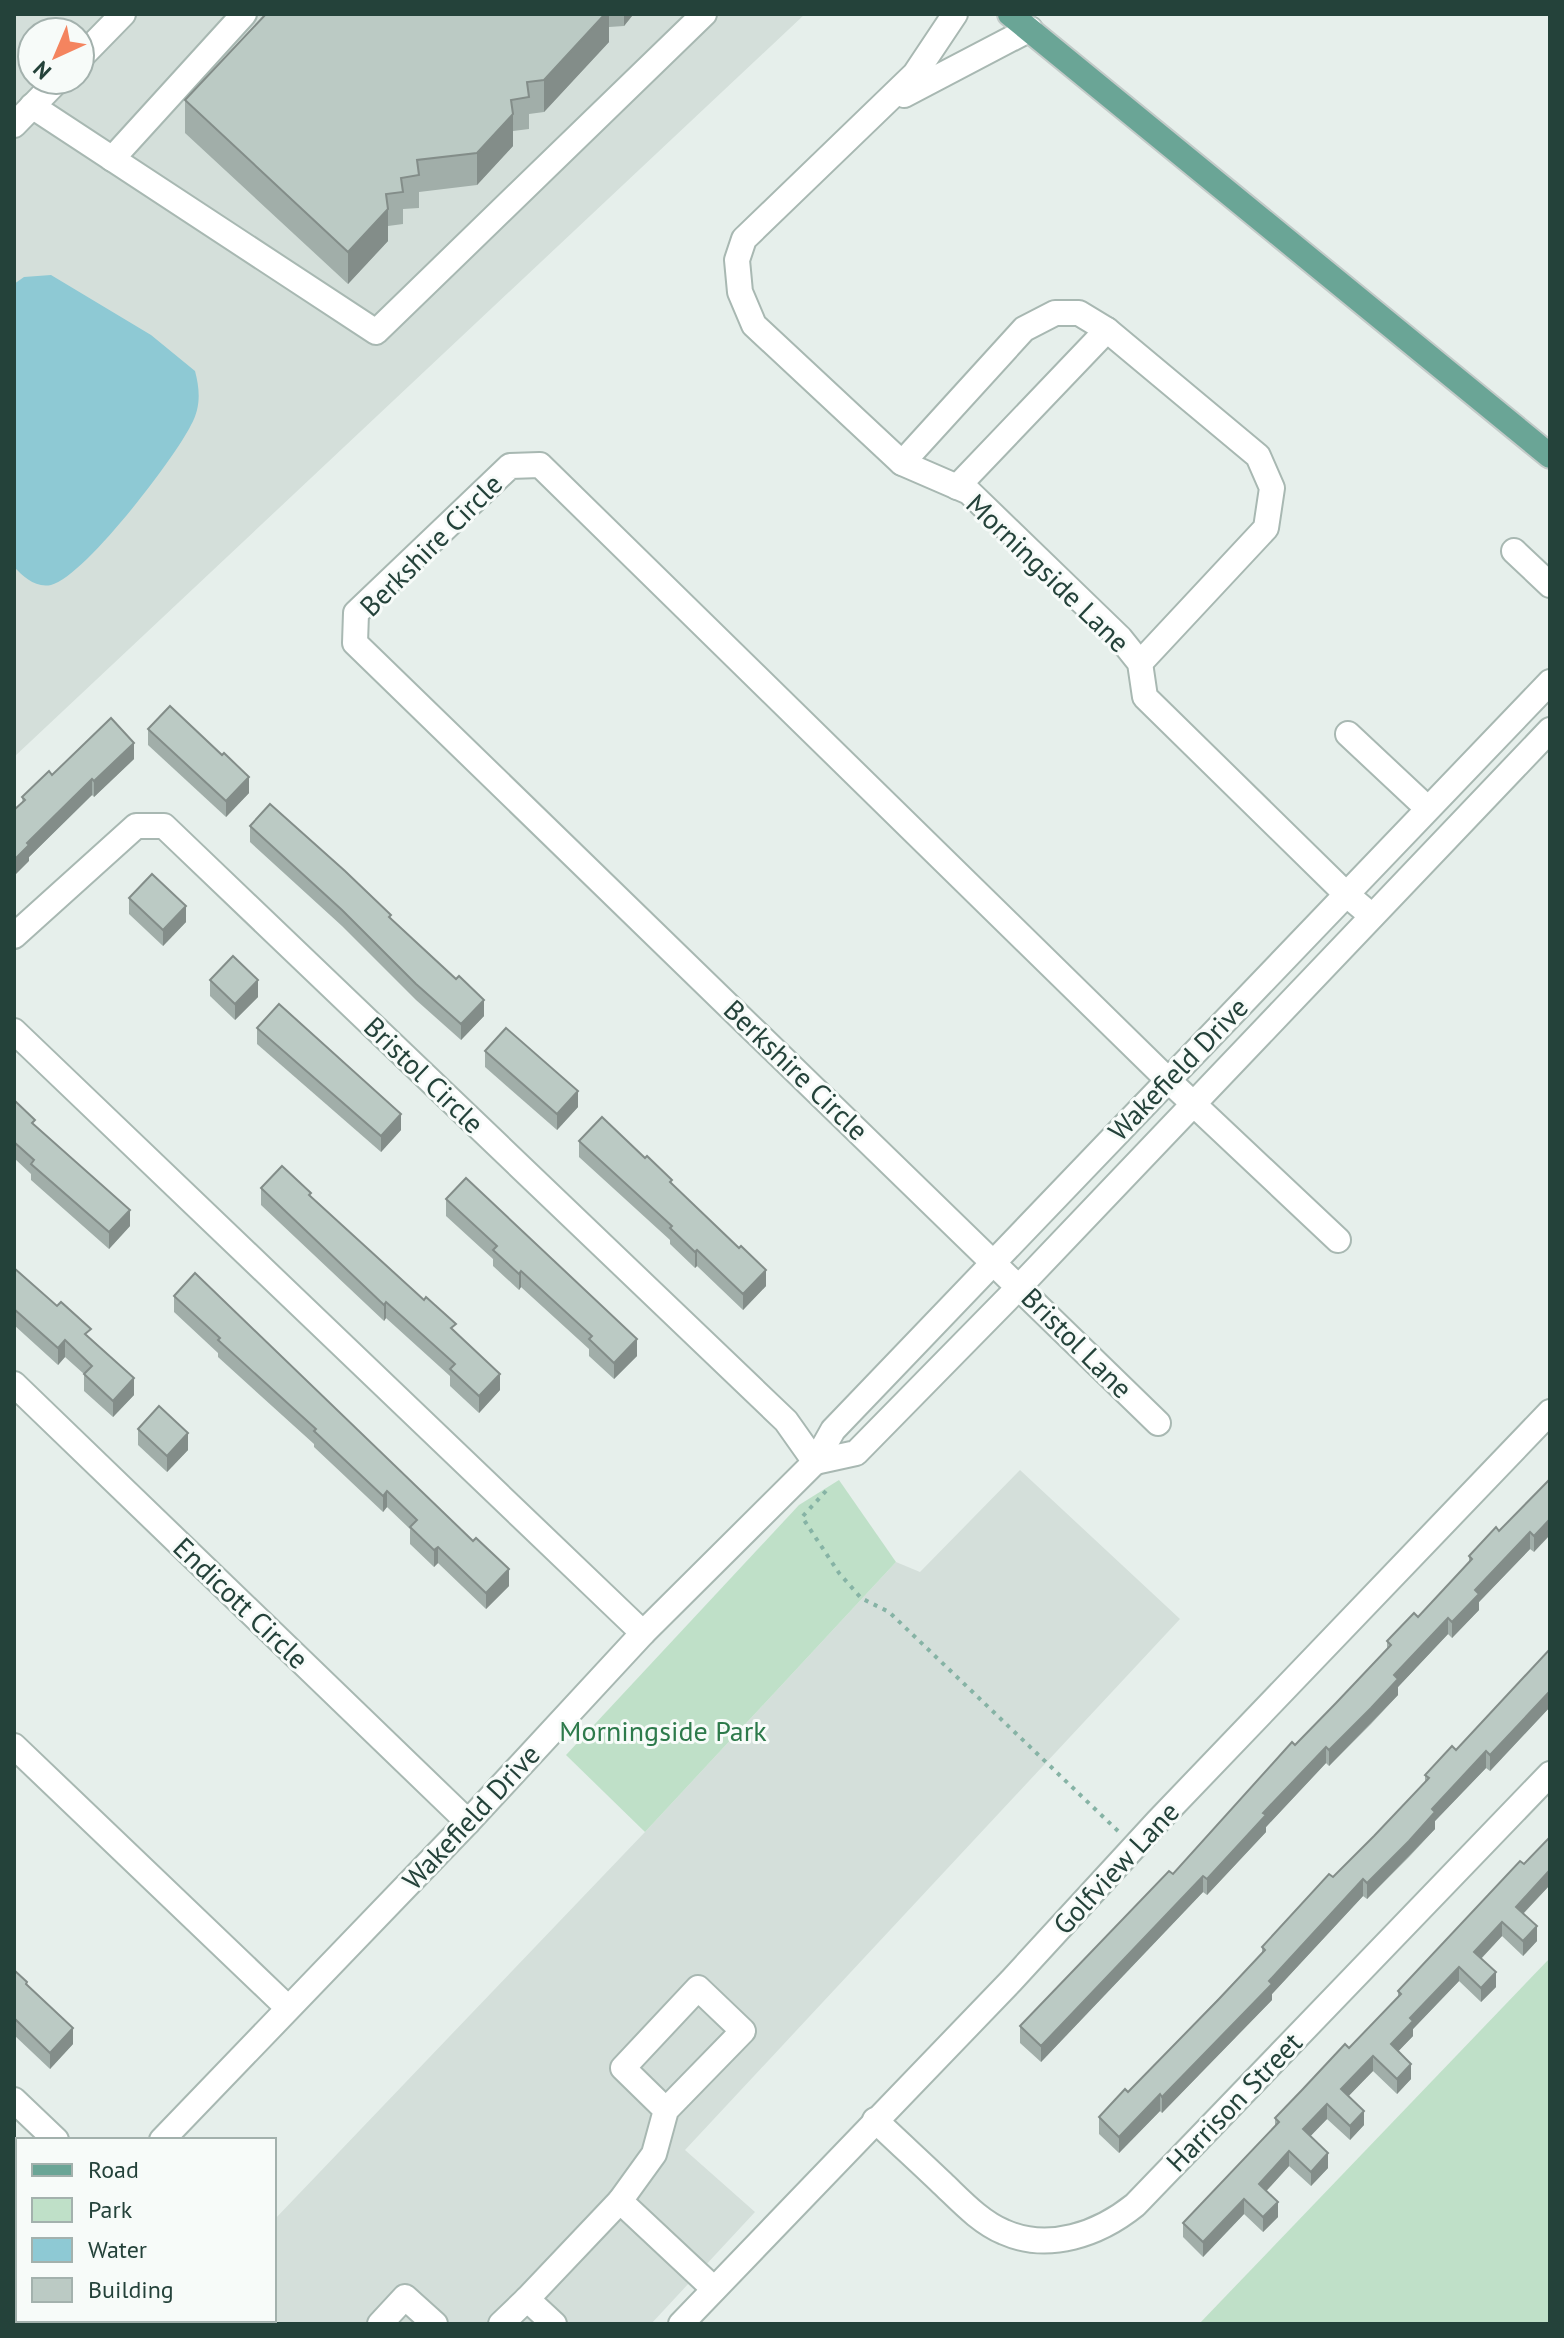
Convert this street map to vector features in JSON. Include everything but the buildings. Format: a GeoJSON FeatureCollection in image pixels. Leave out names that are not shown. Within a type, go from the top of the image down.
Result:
{"type":"FeatureCollection","features":[{"type":"Feature","properties":{"kind":"main road"},"geometry":{"type":"LineString","coordinates":[[1010,14],[1550,456]]}},
{"type":"Feature","properties":{"kind":"street"},"geometry":{"type":"LineString","coordinates":[[96,42],[123,14]]}},
{"type":"Feature","properties":{"kind":"street"},"geometry":{"type":"LineString","coordinates":[[112,159],[244,14]]}},
{"type":"Feature","properties":{"kind":"street"},"geometry":{"type":"LineString","coordinates":[[32,106],[376,332],[704,14]]}},
{"type":"Feature","properties":{"kind":"street","name":"Morningside Lane"},"geometry":{"type":"LineString","coordinates":[[955,14],[915,74],[744,239],[737,260],[740,292],[754,325],[902,463],[969,492],[1120,638],[1140,663],[1145,697],[1372,916]]}},
{"type":"Feature","properties":{"kind":"street","name":"Morningside Lane"},"geometry":{"type":"LineString","coordinates":[[884,105],[1030,29]]}},
{"type":"Feature","properties":{"kind":"street"},"geometry":{"type":"LineString","coordinates":[[14,125],[42,96]]}},
{"type":"Feature","properties":{"kind":"street"},"geometry":{"type":"LineString","coordinates":[[902,463],[1024,329],[1055,313],[1079,313],[1107,330],[1258,456],[1272,488],[1266,528],[1140,663]]}},
{"type":"Feature","properties":{"kind":"street"},"geometry":{"type":"LineString","coordinates":[[957,487],[1107,330]]}},
{"type":"Feature","properties":{"kind":"street","name":"Berkshire Circle"},"geometry":{"type":"LineString","coordinates":[[995,1262],[355,643],[356,613],[510,466],[540,465],[1167,1079],[1338,1240]]}},
{"type":"Feature","properties":{"kind":"street"},"geometry":{"type":"LineString","coordinates":[[1514,551],[1550,585]]}},
{"type":"Feature","properties":{"kind":"street","name":"Wakefield Drive"},"geometry":{"type":"LineString","coordinates":[[164,2138],[468,1822],[643,1633],[815,1462],[833,1430],[1550,682]]}},
{"type":"Feature","properties":{"kind":"street","name":"Wakefield Drive"},"geometry":{"type":"LineString","coordinates":[[815,1462],[856,1453],[1020,1286],[1550,730]]}},
{"type":"Feature","properties":{"kind":"street"},"geometry":{"type":"LineString","coordinates":[[1348,734],[1427,808]]}},
{"type":"Feature","properties":{"kind":"street"},"geometry":{"type":"LineString","coordinates":[[1475,759],[1499,783]]}},
{"type":"Feature","properties":{"kind":"street","name":"Bristol Circle"},"geometry":{"type":"LineString","coordinates":[[14,936],[136,826],[164,826],[786,1421],[815,1462]]}},
{"type":"Feature","properties":{"kind":"street"},"geometry":{"type":"LineString","coordinates":[[14,1031],[643,1633]]}},
{"type":"Feature","properties":{"kind":"street","name":"Bristol Lane"},"geometry":{"type":"LineString","coordinates":[[995,1262],[1158,1423]]}},
{"type":"Feature","properties":{"kind":"street","name":"Endicott Circle"},"geometry":{"type":"LineString","coordinates":[[14,1384],[468,1822]]}},
{"type":"Feature","properties":{"kind":"street","name":"Golfview Lane"},"geometry":{"type":"LineString","coordinates":[[681,2324],[1550,1412]]}},
{"type":"Feature","properties":{"kind":"street"},"geometry":{"type":"LineString","coordinates":[[14,1746],[288,2008]]}},
{"type":"Feature","properties":{"kind":"street","name":"Harrison Street"},"geometry":{"type":"LineString","coordinates":[[875,2120],[969,2208],[1006,2233],[1033,2239],[1060,2240],[1089,2233],[1114,2221],[1135,2205],[1550,1774]]}},
{"type":"Feature","properties":{"kind":"street"},"geometry":{"type":"LineString","coordinates":[[501,2324],[620,2201],[654,2154],[666,2110],[743,2031],[698,1988],[623,2068],[666,2110]]}},
{"type":"Feature","properties":{"kind":"street"},"geometry":{"type":"LineString","coordinates":[[14,2100],[54,2138]]}},
{"type":"Feature","properties":{"kind":"street"},"geometry":{"type":"LineString","coordinates":[[620,2201],[714,2289]]}},
{"type":"Feature","properties":{"kind":"street"},"geometry":{"type":"LineString","coordinates":[[380,2324],[405,2297],[435,2324]]}},
{"type":"Feature","properties":{"kind":"street"},"geometry":{"type":"LineString","coordinates":[[527,2299],[554,2324]]}},
{"type":"Feature","properties":{"kind":"path"},"geometry":{"type":"LineString","coordinates":[[826,1491],[802,1517],[839,1573],[861,1598],[889,1612],[1135,1847]]}},
{"type":"Feature","properties":{"kind":"shaded area"},"geometry":{"type":"Polygon","coordinates":[[[14,14],[805,14],[14,757],[14,14]]]}},
{"type":"Feature","properties":{"kind":"shaded area"},"geometry":{"type":"Polygon","coordinates":[[[1020,1470],[1180,1619],[685,2150],[755,2212],[651,2324],[174,2324],[276,2322],[276,2218],[645,1832],[896,1562],[920,1572],[1020,1470]]]}},
{"type":"Feature","properties":{"kind":"green space","name":"Morningside Park"},"geometry":{"type":"Polygon","coordinates":[[[839,1480],[896,1562],[645,1832],[566,1755],[799,1505],[839,1480]]]}},
{"type":"Feature","properties":{"kind":"green space"},"geometry":{"type":"Polygon","coordinates":[[[1550,1958],[1550,2324],[1199,2324],[1550,1958]]]}},
{"type":"Feature","properties":{"kind":"water"},"geometry":{"type":"Polygon","coordinates":[[[51,275],[151,335],[195,371],[199,398],[197,412],[182,441],[106,540],[66,577],[51,585],[40,585],[30,581],[14,567],[14,284],[24,277],[51,275]]]}}]}
